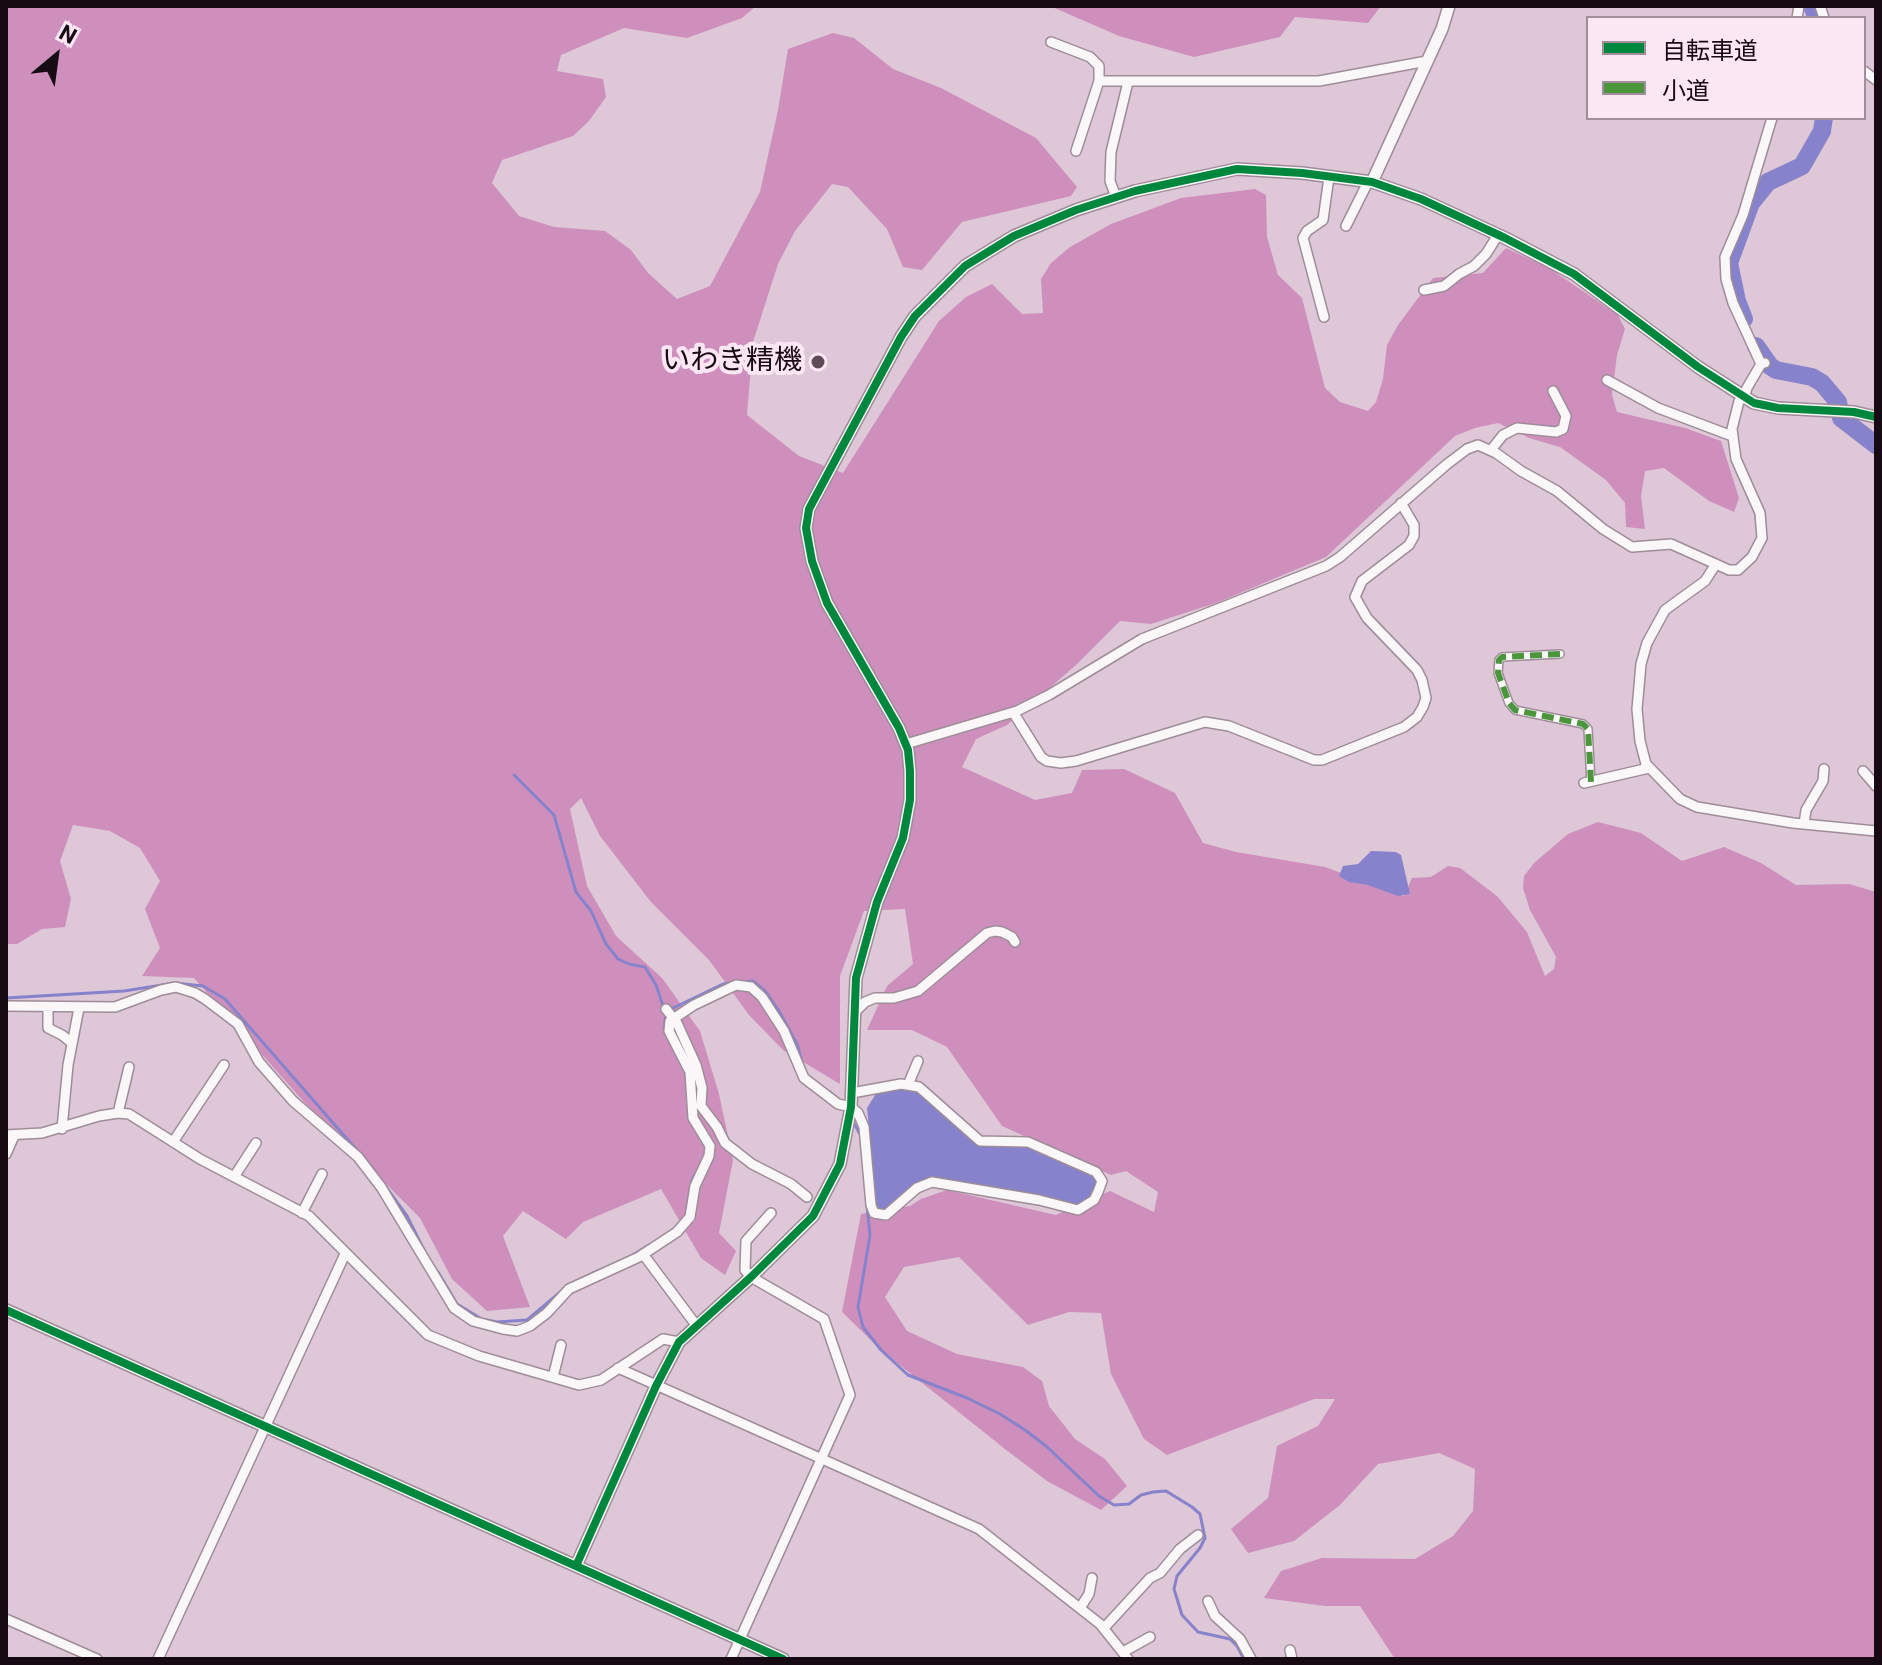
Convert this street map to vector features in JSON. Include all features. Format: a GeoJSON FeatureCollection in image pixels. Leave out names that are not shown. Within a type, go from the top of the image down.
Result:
{"type":"FeatureCollection","features":[{"type":"Feature","properties":{"kind":"street"},"geometry":{"type":"LineString","coordinates":[[1346,226],[1427,61],[1449,6]]}},
{"type":"Feature","properties":{"kind":"street"},"geometry":{"type":"LineString","coordinates":[[1051,42],[1096,61],[1099,81],[1076,151]]}},
{"type":"Feature","properties":{"kind":"street"},"geometry":{"type":"LineString","coordinates":[[1099,81],[1319,81],[1427,61]]}},
{"type":"Feature","properties":{"kind":"street"},"geometry":{"type":"LineString","coordinates":[[1116,197],[1110,181],[1111,152],[1128,82]]}},
{"type":"Feature","properties":{"kind":"street"},"geometry":{"type":"LineString","coordinates":[[906,744],[1013,712],[1049,695],[1142,639],[1326,566],[1467,449],[1478,445],[1557,491],[1603,529],[1632,547],[1671,544],[1729,570],[1738,570],[1752,557],[1762,538],[1760,513],[1736,459],[1732,436],[1734,416],[1739,401],[1744,398],[1763,363],[1733,303],[1726,279],[1725,257],[1743,215],[1771,120]]}},
{"type":"Feature","properties":{"kind":"street"},"geometry":{"type":"LineString","coordinates":[[576,1566],[656,1386],[679,1342],[813,1216],[840,1164],[851,1107],[856,978],[905,828],[910,787],[906,744],[827,603],[806,528],[809,509],[901,337],[915,316],[965,266],[1014,236],[1076,210],[1116,197],[1237,169],[1370,182],[1421,199],[1574,274],[1744,398],[1766,407],[1854,412],[1876,417]]}},
{"type":"Feature","properties":{"kind":"street"},"geometry":{"type":"LineString","coordinates":[[1324,317],[1303,238],[1307,231],[1323,220],[1329,177]]}},
{"type":"Feature","properties":{"kind":"street"},"geometry":{"type":"LineString","coordinates":[[1424,290],[1444,286],[1474,266],[1498,235]]}},
{"type":"Feature","properties":{"kind":"street"},"geometry":{"type":"LineString","coordinates":[[1607,380],[1658,408],[1732,436]]}},
{"type":"Feature","properties":{"kind":"street"},"geometry":{"type":"LineString","coordinates":[[1491,450],[1503,435],[1517,428],[1556,432],[1563,429],[1566,416],[1553,391]]}},
{"type":"Feature","properties":{"kind":"street"},"geometry":{"type":"LineString","coordinates":[[1013,712],[1037,753],[1047,761],[1061,763],[1205,722],[1229,726],[1314,760],[1328,758],[1404,727],[1417,717],[1423,707],[1426,698],[1422,680],[1417,670],[1367,618],[1355,597],[1362,581],[1409,545],[1414,536],[1412,519],[1401,503]]}},
{"type":"Feature","properties":{"kind":"street"},"geometry":{"type":"LineString","coordinates":[[1716,564],[1705,581],[1665,610],[1647,643],[1641,664],[1637,709],[1643,758],[1649,768],[1690,805],[1804,824],[1876,831]]}},
{"type":"Feature","properties":{"kind":"street"},"geometry":{"type":"LineString","coordinates":[[1560,654],[1502,657],[1498,673],[1509,703],[1515,710],[1583,724],[1588,729],[1587,782],[1649,768]]}},
{"type":"Feature","properties":{"kind":"street"},"geometry":{"type":"LineString","coordinates":[[1804,824],[1809,804],[1823,781],[1824,769]]}},
{"type":"Feature","properties":{"kind":"street"},"geometry":{"type":"LineString","coordinates":[[1863,771],[1876,786]]}},
{"type":"Feature","properties":{"kind":"street"},"geometry":{"type":"LineString","coordinates":[[856,1011],[875,998],[894,998],[918,991],[987,933],[1002,932],[1015,942]]}},
{"type":"Feature","properties":{"kind":"street"},"geometry":{"type":"LineString","coordinates":[[669,1014],[736,985],[751,987],[762,997],[784,1031],[801,1075],[838,1104],[851,1107],[858,1113],[864,1127],[871,1205],[874,1213],[880,1216],[892,1212],[917,1188],[932,1182],[1039,1200],[1078,1210],[1094,1200],[1102,1181],[1096,1172],[1028,1142],[980,1141],[919,1087],[901,1084],[852,1093]]}},
{"type":"Feature","properties":{"kind":"street"},"geometry":{"type":"LineString","coordinates":[[6,1006],[115,1007],[176,987],[195,993],[238,1024],[259,1062],[293,1101],[358,1157],[381,1187],[454,1308],[473,1321],[517,1331],[530,1326],[547,1313],[569,1289],[643,1254],[677,1232],[690,1217],[695,1186],[709,1156],[710,1146],[693,1118],[690,1072],[669,1031],[669,1014]]}},
{"type":"Feature","properties":{"kind":"street"},"geometry":{"type":"LineString","coordinates":[[48,1007],[48,1028],[72,1043]]}},
{"type":"Feature","properties":{"kind":"street"},"geometry":{"type":"LineString","coordinates":[[62,1129],[79,1008]]}},
{"type":"Feature","properties":{"kind":"street"},"geometry":{"type":"LineString","coordinates":[[669,1014],[696,1065],[702,1088],[701,1106],[725,1143],[752,1164],[791,1184],[807,1197]]}},
{"type":"Feature","properties":{"kind":"street"},"geometry":{"type":"LineString","coordinates":[[908,1085],[918,1061]]}},
{"type":"Feature","properties":{"kind":"street"},"geometry":{"type":"LineString","coordinates":[[173,1142],[224,1065]]}},
{"type":"Feature","properties":{"kind":"street"},"geometry":{"type":"LineString","coordinates":[[118,1113],[129,1067]]}},
{"type":"Feature","properties":{"kind":"street"},"geometry":{"type":"LineString","coordinates":[[6,1154],[10,1135],[62,1129],[118,1113],[129,1114],[234,1177],[309,1216],[428,1335],[479,1356],[579,1385],[591,1383],[663,1339],[679,1342]]}},
{"type":"Feature","properties":{"kind":"street"},"geometry":{"type":"LineString","coordinates":[[234,1177],[256,1143]]}},
{"type":"Feature","properties":{"kind":"street"},"geometry":{"type":"LineString","coordinates":[[302,1213],[322,1174]]}},
{"type":"Feature","properties":{"kind":"street"},"geometry":{"type":"LineString","coordinates":[[731,1659],[850,1395],[828,1325],[819,1315],[751,1277],[745,1270],[746,1241],[771,1213]]}},
{"type":"Feature","properties":{"kind":"street"},"geometry":{"type":"LineString","coordinates":[[158,1659],[345,1254]]}},
{"type":"Feature","properties":{"kind":"street"},"geometry":{"type":"LineString","coordinates":[[643,1254],[696,1325]]}},
{"type":"Feature","properties":{"kind":"street"},"geometry":{"type":"LineString","coordinates":[[6,1310],[783,1659]]}},
{"type":"Feature","properties":{"kind":"street"},"geometry":{"type":"LineString","coordinates":[[553,1377],[561,1345]]}},
{"type":"Feature","properties":{"kind":"street"},"geometry":{"type":"LineString","coordinates":[[618,1368],[979,1529],[1104,1628],[1126,1655],[1150,1637]]}},
{"type":"Feature","properties":{"kind":"street"},"geometry":{"type":"LineString","coordinates":[[1104,1628],[1150,1578],[1160,1573],[1180,1549],[1198,1535]]}},
{"type":"Feature","properties":{"kind":"street"},"geometry":{"type":"LineString","coordinates":[[1080,1608],[1089,1594],[1092,1578]]}},
{"type":"Feature","properties":{"kind":"street"},"geometry":{"type":"LineString","coordinates":[[1208,1601],[1215,1616],[1240,1639],[1251,1659]]}},
{"type":"Feature","properties":{"kind":"street"},"geometry":{"type":"LineString","coordinates":[[6,1619],[97,1659]]}},
{"type":"Feature","properties":{"kind":"shaded area"},"geometry":{"type":"Polygon","coordinates":[[[6,6],[756,6],[742,18],[687,38],[624,28],[561,55],[557,71],[603,79],[606,97],[589,121],[573,136],[502,160],[492,183],[519,216],[554,227],[605,231],[631,250],[648,273],[677,299],[710,286],[760,192],[788,49],[833,33],[854,38],[893,69],[941,88],[1036,138],[1077,187],[1071,196],[962,222],[922,270],[903,267],[887,229],[848,187],[832,184],[795,231],[778,264],[753,342],[747,415],[799,456],[843,473],[939,321],[966,297],[992,284],[1022,314],[1043,313],[1041,279],[1051,263],[1070,247],[1111,224],[1181,198],[1255,189],[1266,195],[1267,237],[1278,275],[1302,298],[1325,388],[1340,402],[1368,411],[1376,402],[1383,379],[1387,345],[1433,278],[1483,273],[1506,248],[1549,268],[1618,315],[1625,329],[1617,355],[1612,395],[1617,412],[1685,428],[1721,441],[1739,498],[1734,512],[1709,501],[1664,468],[1645,471],[1641,496],[1645,529],[1626,527],[1625,503],[1606,480],[1560,447],[1529,438],[1498,423],[1475,428],[1455,436],[1326,557],[1216,603],[1151,624],[1120,621],[1076,665],[1007,725],[976,739],[962,767],[1035,800],[1072,793],[1082,770],[1124,769],[1175,793],[1203,843],[1236,852],[1325,867],[1404,896],[1412,878],[1431,877],[1448,866],[1460,868],[1497,896],[1527,932],[1545,976],[1554,969],[1556,957],[1530,910],[1523,888],[1524,876],[1534,863],[1568,834],[1598,822],[1641,833],[1682,861],[1724,847],[1761,863],[1796,885],[1849,884],[1876,892],[1876,1659],[1395,1659],[1360,1606],[1325,1606],[1264,1598],[1281,1571],[1322,1558],[1415,1559],[1453,1536],[1473,1511],[1475,1469],[1439,1453],[1378,1464],[1340,1505],[1294,1541],[1248,1553],[1231,1529],[1268,1498],[1277,1446],[1318,1426],[1335,1399],[1314,1399],[1167,1455],[1144,1439],[1111,1374],[1101,1313],[1069,1312],[1028,1325],[959,1257],[904,1267],[885,1297],[907,1331],[957,1354],[1023,1367],[1042,1381],[1049,1406],[1075,1439],[1105,1459],[1127,1486],[1101,1510],[1047,1481],[1005,1449],[881,1350],[842,1312],[861,1214],[910,1206],[947,1190],[1056,1215],[1110,1191],[1154,1212],[1158,1192],[1126,1171],[1111,1175],[1002,1126],[947,1047],[912,1030],[867,1030],[887,986],[913,964],[905,909],[864,911],[840,976],[840,1084],[783,1050],[749,1015],[709,960],[651,902],[600,836],[581,798],[570,809],[587,886],[616,936],[662,978],[700,1031],[719,1094],[733,1160],[719,1233],[736,1251],[725,1275],[701,1258],[661,1189],[583,1222],[566,1239],[523,1211],[503,1236],[530,1307],[487,1311],[452,1279],[420,1218],[304,1102],[194,978],[142,976],[160,948],[145,909],[160,881],[140,848],[110,831],[73,825],[60,861],[71,899],[65,927],[42,929],[17,944],[6,944],[6,6]]]}},
{"type":"Feature","properties":{"kind":"shaded area"},"geometry":{"type":"Polygon","coordinates":[[[1050,6],[1381,6],[1368,23],[1295,17],[1280,37],[1194,57],[1119,36],[1050,6]]]}},
{"type":"Feature","properties":{"kind":"shaded area"},"geometry":{"type":"Polygon","coordinates":[[[1371,851],[1401,855],[1410,894],[1398,896],[1349,882],[1339,876],[1343,866],[1358,864],[1371,851]]]}},
{"type":"Feature","properties":{"kind":"shaded area"},"geometry":{"type":"Polygon","coordinates":[[[901,1087],[918,1091],[978,1144],[1028,1146],[1094,1175],[1098,1181],[1091,1198],[1078,1206],[932,1178],[915,1185],[885,1212],[877,1210],[867,1108],[877,1092],[901,1087]]]}},
{"type":"Feature","properties":{"kind":"waterway"},"geometry":{"type":"LineString","coordinates":[[1812,6],[1816,16]]}},
{"type":"Feature","properties":{"kind":"waterway"},"geometry":{"type":"LineString","coordinates":[[1744,319],[1729,263],[1751,203],[1768,182],[1802,166],[1822,131],[1824,120]]}},
{"type":"Feature","properties":{"kind":"waterway"},"geometry":{"type":"LineString","coordinates":[[1756,346],[1776,370],[1812,377],[1822,383],[1838,402],[1841,418],[1876,445]]}},
{"type":"Feature","properties":{"kind":"waterway"},"geometry":{"type":"LineString","coordinates":[[514,775],[554,815],[576,892],[591,911],[606,944],[618,959],[645,967],[656,985],[663,1006]]}},
{"type":"Feature","properties":{"kind":"waterway"},"geometry":{"type":"LineString","coordinates":[[671,1009],[723,984],[753,981],[766,992],[779,1011],[797,1044],[802,1062]]}},
{"type":"Feature","properties":{"kind":"waterway"},"geometry":{"type":"LineString","coordinates":[[6,998],[124,991],[175,983],[203,986],[225,999],[375,1171]]}},
{"type":"Feature","properties":{"kind":"waterway"},"geometry":{"type":"LineString","coordinates":[[666,1015],[666,1034]]}},
{"type":"Feature","properties":{"kind":"waterway"},"geometry":{"type":"LineString","coordinates":[[830,1092],[842,1103]]}},
{"type":"Feature","properties":{"kind":"waterway"},"geometry":{"type":"LineString","coordinates":[[852,1120],[860,1134]]}},
{"type":"Feature","properties":{"kind":"waterway"},"geometry":{"type":"LineString","coordinates":[[689,1196],[692,1180],[700,1166]]}},
{"type":"Feature","properties":{"kind":"waterway"},"geometry":{"type":"LineString","coordinates":[[386,1187],[407,1216],[425,1252]]}},
{"type":"Feature","properties":{"kind":"waterway"},"geometry":{"type":"LineString","coordinates":[[867,1205],[870,1235],[858,1307],[863,1327],[881,1350],[908,1375],[967,1398],[1025,1430],[1099,1496],[1114,1505],[1129,1504],[1141,1495],[1166,1491],[1192,1507],[1200,1514],[1205,1538],[1177,1576],[1174,1589],[1182,1615],[1198,1632],[1230,1639],[1244,1659]]}},
{"type":"Feature","properties":{"kind":"waterway"},"geometry":{"type":"LineString","coordinates":[[628,1258],[649,1245]]}},
{"type":"Feature","properties":{"kind":"waterway"},"geometry":{"type":"LineString","coordinates":[[570,1284],[599,1270]]}},
{"type":"Feature","properties":{"kind":"waterway"},"geometry":{"type":"LineString","coordinates":[[438,1272],[457,1304],[480,1318]]}},
{"type":"Feature","properties":{"kind":"waterway"},"geometry":{"type":"LineString","coordinates":[[487,1320],[527,1320],[564,1289]]}},
{"type":"Feature","properties":{"kind":"marked path"},"geometry":{"type":"LineString","coordinates":[[1560,654],[1502,657],[1498,673],[1509,703],[1515,710],[1583,724],[1588,729],[1591,782]]}},
{"type":"Feature","properties":{"kind":"cycle path"},"geometry":{"type":"LineString","coordinates":[[576,1566],[656,1386],[679,1342],[813,1216],[840,1164],[851,1107],[856,978],[877,902],[903,838],[910,800],[910,771],[908,750],[899,728],[827,603],[812,561],[806,528],[809,509],[901,337],[915,316],[965,266],[1014,236],[1076,210],[1135,191],[1237,169],[1372,182],[1421,199],[1574,274],[1698,367],[1754,403],[1778,408],[1854,412],[1876,417]]}},
{"type":"Feature","properties":{"kind":"cycle path"},"geometry":{"type":"LineString","coordinates":[[6,1310],[783,1659]]}},
{"type":"Feature","properties":{"kind":"place","name":"いわき精機"},"geometry":{"type":"Point","coordinates":[818,362]}}]}
